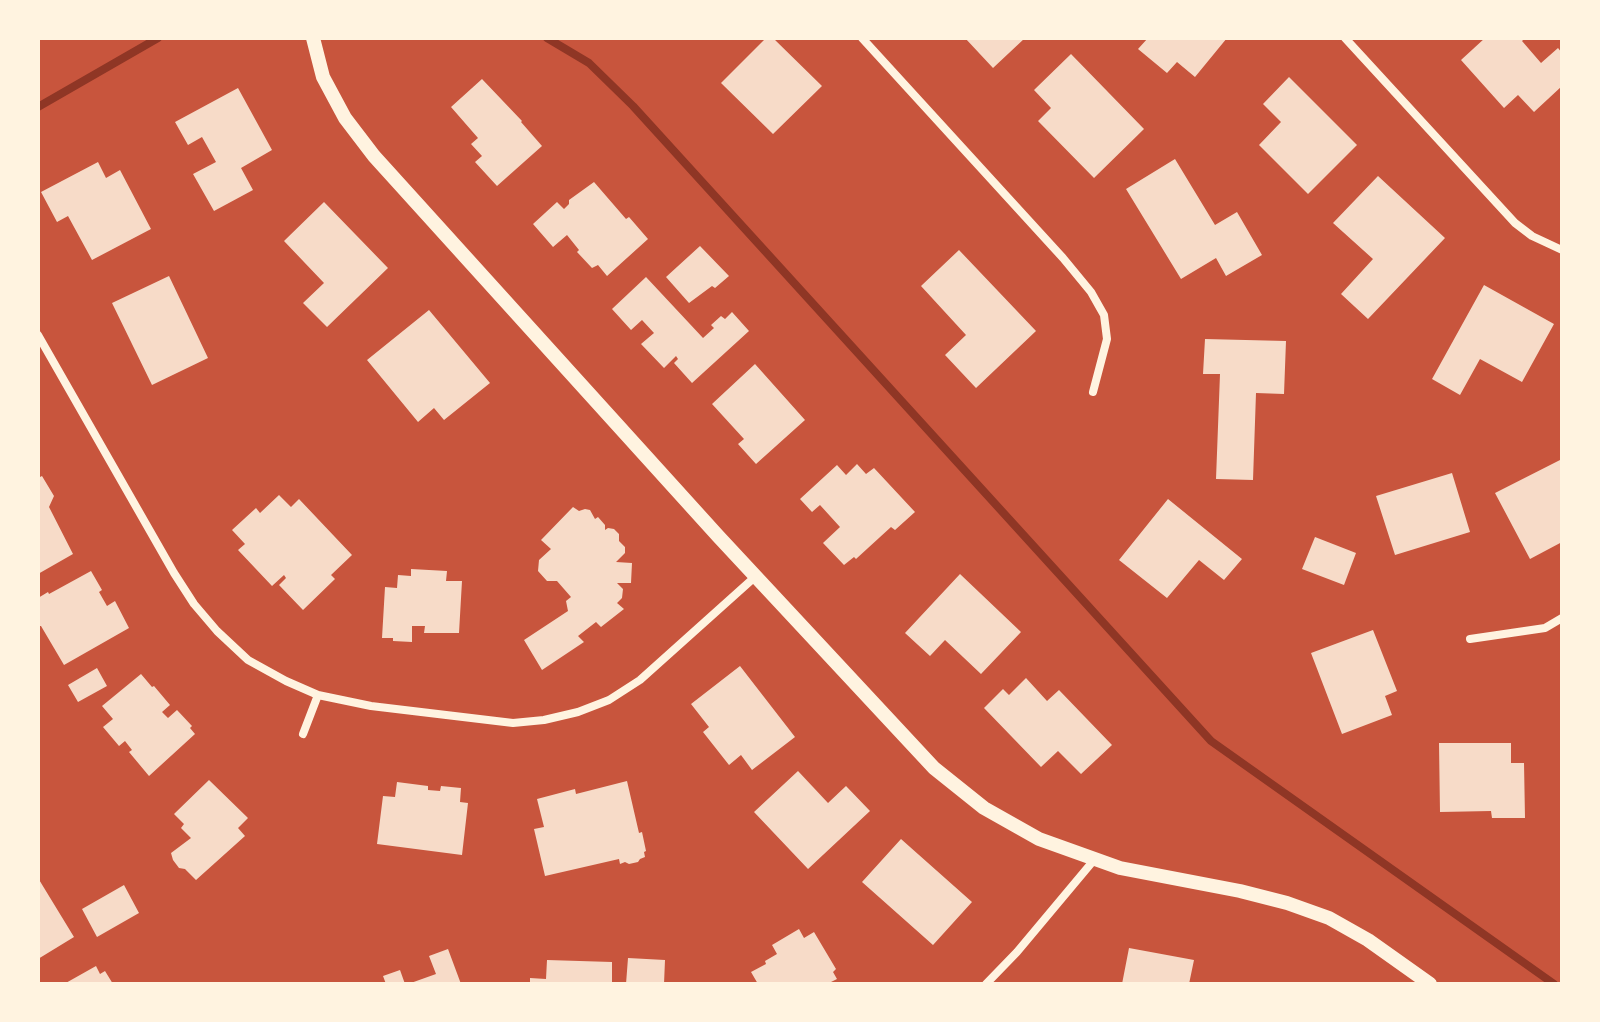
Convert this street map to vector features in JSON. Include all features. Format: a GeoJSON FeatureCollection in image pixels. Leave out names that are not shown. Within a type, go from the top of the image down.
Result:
{"type":"FeatureCollection","features":[{"type":"Feature","properties":{"kind":"street"},"geometry":{"type":"LineString","coordinates":[[313,38],[323,77],[345,118],[374,156],[934,768],[984,808],[1039,839],[1120,868],[1240,891],[1329,918],[1368,940],[1430,984]]}},
{"type":"Feature","properties":{"kind":"street"},"geometry":{"type":"LineString","coordinates":[[862,38],[1091,292],[1104,315],[1107,339],[1093,392]]}},
{"type":"Feature","properties":{"kind":"street"},"geometry":{"type":"LineString","coordinates":[[1345,38],[1515,223],[1532,236],[1562,250]]}},
{"type":"Feature","properties":{"kind":"street"},"geometry":{"type":"LineString","coordinates":[[38,335],[194,604],[248,660],[318,695],[371,706],[513,723],[578,712],[609,700],[640,680],[756,576]]}},
{"type":"Feature","properties":{"kind":"street"},"geometry":{"type":"LineString","coordinates":[[1470,639],[1545,628],[1562,618]]}},
{"type":"Feature","properties":{"kind":"street"},"geometry":{"type":"LineString","coordinates":[[303,734],[318,695]]}},
{"type":"Feature","properties":{"kind":"street"},"geometry":{"type":"LineString","coordinates":[[986,984],[1094,860]]}},
{"type":"Feature","properties":{"kind":"building"},"geometry":{"type":"Polygon","coordinates":[[[766,38],[773,38],[822,86],[773,134],[721,83],[766,38]]]}},
{"type":"Feature","properties":{"kind":"building"},"geometry":{"type":"Polygon","coordinates":[[[965,38],[1025,38],[993,68],[965,38]]]}},
{"type":"Feature","properties":{"kind":"building"},"geometry":{"type":"Polygon","coordinates":[[[1148,38],[1227,38],[1195,77],[1177,62],[1167,73],[1138,49],[1148,38]]]}},
{"type":"Feature","properties":{"kind":"building"},"geometry":{"type":"Polygon","coordinates":[[[1485,38],[1525,38],[1522,41],[1541,63],[1558,48],[1562,53],[1562,86],[1534,112],[1518,95],[1504,108],[1461,60],[1485,38]]]}},
{"type":"Feature","properties":{"kind":"building"},"geometry":{"type":"Polygon","coordinates":[[[1071,54],[1144,129],[1094,178],[1038,121],[1051,108],[1034,90],[1071,54]]]}},
{"type":"Feature","properties":{"kind":"building"},"geometry":{"type":"Polygon","coordinates":[[[1289,77],[1357,145],[1308,194],[1259,145],[1281,122],[1263,104],[1289,77]]]}},
{"type":"Feature","properties":{"kind":"building"},"geometry":{"type":"Polygon","coordinates":[[[482,79],[542,146],[497,186],[475,162],[482,156],[471,144],[478,138],[451,107],[482,79]]]}},
{"type":"Feature","properties":{"kind":"building"},"geometry":{"type":"Polygon","coordinates":[[[238,88],[272,150],[241,168],[253,190],[214,211],[193,174],[216,162],[202,137],[188,145],[175,122],[238,88]]]}},
{"type":"Feature","properties":{"kind":"building"},"geometry":{"type":"Polygon","coordinates":[[[1175,159],[1215,225],[1237,212],[1262,255],[1226,276],[1216,258],[1181,279],[1126,189],[1175,159]]]}},
{"type":"Feature","properties":{"kind":"building"},"geometry":{"type":"Polygon","coordinates":[[[98,162],[106,178],[120,170],[151,229],[92,260],[68,216],[57,222],[41,192],[98,162]]]}},
{"type":"Feature","properties":{"kind":"building"},"geometry":{"type":"Polygon","coordinates":[[[1378,176],[1445,238],[1368,319],[1341,294],[1373,259],[1333,223],[1378,176]]]}},
{"type":"Feature","properties":{"kind":"building"},"geometry":{"type":"Polygon","coordinates":[[[594,182],[648,239],[607,276],[598,265],[592,268],[567,235],[553,247],[533,224],[557,202],[564,209],[569,200],[594,182]]]}},
{"type":"Feature","properties":{"kind":"building"},"geometry":{"type":"Polygon","coordinates":[[[324,202],[388,268],[327,327],[303,303],[324,283],[284,241],[324,202]]]}},
{"type":"Feature","properties":{"kind":"building"},"geometry":{"type":"Polygon","coordinates":[[[700,246],[729,276],[689,303],[666,277],[700,246]]]}},
{"type":"Feature","properties":{"kind":"building"},"geometry":{"type":"Polygon","coordinates":[[[959,250],[1036,331],[976,388],[945,355],[966,335],[921,286],[959,250]]]}},
{"type":"Feature","properties":{"kind":"building"},"geometry":{"type":"Polygon","coordinates":[[[169,276],[208,358],[152,385],[112,303],[169,276]]]}},
{"type":"Feature","properties":{"kind":"building"},"geometry":{"type":"Polygon","coordinates":[[[646,277],[703,338],[721,316],[725,319],[732,312],[749,331],[692,383],[674,363],[678,359],[676,356],[664,368],[641,344],[654,333],[642,320],[631,330],[612,309],[646,277]]]}},
{"type":"Feature","properties":{"kind":"building"},"geometry":{"type":"Polygon","coordinates":[[[1484,285],[1554,324],[1522,382],[1480,359],[1460,395],[1432,379],[1484,285]]]}},
{"type":"Feature","properties":{"kind":"building"},"geometry":{"type":"Polygon","coordinates":[[[429,310],[490,383],[444,420],[434,408],[418,422],[367,360],[429,310]]]}},
{"type":"Feature","properties":{"kind":"building"},"geometry":{"type":"Polygon","coordinates":[[[1205,339],[1286,341],[1284,394],[1256,393],[1253,480],[1216,479],[1220,374],[1203,374],[1205,339]]]}},
{"type":"Feature","properties":{"kind":"building"},"geometry":{"type":"Polygon","coordinates":[[[755,364],[805,420],[756,464],[738,444],[744,439],[712,404],[755,364]]]}},
{"type":"Feature","properties":{"kind":"building"},"geometry":{"type":"Polygon","coordinates":[[[1562,459],[1562,542],[1530,559],[1495,493],[1562,459]]]}},
{"type":"Feature","properties":{"kind":"building"},"geometry":{"type":"Polygon","coordinates":[[[857,464],[866,474],[874,468],[915,512],[895,530],[891,527],[856,559],[854,557],[844,565],[823,543],[840,527],[820,505],[812,512],[800,499],[837,465],[846,475],[857,464]]]}},
{"type":"Feature","properties":{"kind":"building"},"geometry":{"type":"Polygon","coordinates":[[[1452,473],[1470,532],[1395,555],[1376,496],[1452,473]]]}},
{"type":"Feature","properties":{"kind":"building"},"geometry":{"type":"Polygon","coordinates":[[[42,476],[54,496],[49,507],[73,554],[38,574],[38,478],[42,476]]]}},
{"type":"Feature","properties":{"kind":"building"},"geometry":{"type":"Polygon","coordinates":[[[279,495],[291,507],[299,499],[352,555],[331,575],[335,579],[303,610],[279,585],[286,578],[284,575],[272,586],[238,550],[245,544],[232,530],[256,508],[260,513],[279,495]]]}},
{"type":"Feature","properties":{"kind":"building"},"geometry":{"type":"Polygon","coordinates":[[[1168,499],[1242,559],[1224,580],[1199,560],[1167,598],[1119,560],[1168,499]]]}},
{"type":"Feature","properties":{"kind":"building"},"geometry":{"type":"Polygon","coordinates":[[[573,507],[579,511],[590,510],[595,519],[598,517],[605,525],[605,530],[614,529],[619,534],[625,553],[616,562],[632,563],[631,583],[617,583],[623,589],[622,598],[617,603],[624,609],[601,627],[596,622],[578,636],[584,642],[542,670],[524,640],[568,611],[566,601],[571,597],[557,581],[547,581],[538,571],[539,560],[551,549],[541,540],[573,507]]]}},
{"type":"Feature","properties":{"kind":"building"},"geometry":{"type":"Polygon","coordinates":[[[1315,537],[1356,553],[1344,585],[1302,569],[1315,537]]]}},
{"type":"Feature","properties":{"kind":"building"},"geometry":{"type":"Polygon","coordinates":[[[411,569],[447,571],[446,581],[462,581],[459,633],[424,633],[425,626],[412,626],[412,642],[382,638],[385,587],[397,588],[398,575],[411,576],[411,569]]]}},
{"type":"Feature","properties":{"kind":"building"},"geometry":{"type":"Polygon","coordinates":[[[91,571],[107,606],[115,601],[129,628],[64,665],[41,626],[38,626],[38,598],[91,571]]]}},
{"type":"Feature","properties":{"kind":"building"},"geometry":{"type":"Polygon","coordinates":[[[960,574],[1021,632],[981,674],[945,640],[930,656],[905,633],[960,574]]]}},
{"type":"Feature","properties":{"kind":"building"},"geometry":{"type":"Polygon","coordinates":[[[1373,630],[1397,691],[1385,696],[1392,715],[1342,734],[1311,653],[1373,630]]]}},
{"type":"Feature","properties":{"kind":"building"},"geometry":{"type":"Polygon","coordinates":[[[740,666],[795,737],[752,770],[741,755],[729,765],[703,732],[709,727],[691,704],[740,666]]]}},
{"type":"Feature","properties":{"kind":"building"},"geometry":{"type":"Polygon","coordinates":[[[97,668],[107,686],[78,702],[68,685],[97,668]]]}},
{"type":"Feature","properties":{"kind":"building"},"geometry":{"type":"Polygon","coordinates":[[[141,674],[170,705],[162,712],[168,718],[177,710],[195,734],[149,776],[129,752],[132,750],[125,741],[119,746],[103,727],[113,719],[102,706],[141,674]]]}},
{"type":"Feature","properties":{"kind":"building"},"geometry":{"type":"Polygon","coordinates":[[[1026,678],[1047,701],[1059,690],[1112,745],[1081,774],[1058,751],[1041,767],[984,708],[1003,689],[1009,695],[1026,678]]]}},
{"type":"Feature","properties":{"kind":"building"},"geometry":{"type":"Polygon","coordinates":[[[1439,743],[1511,743],[1511,763],[1524,763],[1525,818],[1492,818],[1491,811],[1440,812],[1439,743]]]}},
{"type":"Feature","properties":{"kind":"building"},"geometry":{"type":"Polygon","coordinates":[[[798,771],[828,803],[846,786],[870,811],[808,869],[754,812],[798,771]]]}},
{"type":"Feature","properties":{"kind":"building"},"geometry":{"type":"Polygon","coordinates":[[[209,780],[248,818],[238,828],[245,836],[196,880],[173,860],[171,853],[191,838],[174,814],[209,780]]]}},
{"type":"Feature","properties":{"kind":"building"},"geometry":{"type":"Polygon","coordinates":[[[627,781],[639,833],[642,832],[645,857],[629,864],[620,864],[619,859],[545,876],[534,829],[544,827],[537,799],[575,789],[576,794],[627,781]]]}},
{"type":"Feature","properties":{"kind":"building"},"geometry":{"type":"Polygon","coordinates":[[[397,782],[428,786],[428,790],[440,791],[441,786],[461,788],[460,802],[468,803],[462,855],[377,844],[383,796],[395,797],[397,782]]]}},
{"type":"Feature","properties":{"kind":"building"},"geometry":{"type":"Polygon","coordinates":[[[901,839],[972,902],[933,945],[862,882],[901,839]]]}},
{"type":"Feature","properties":{"kind":"building"},"geometry":{"type":"Polygon","coordinates":[[[38,878],[74,937],[38,959],[38,878]]]}},
{"type":"Feature","properties":{"kind":"building"},"geometry":{"type":"Polygon","coordinates":[[[124,885],[139,913],[97,937],[82,909],[124,885]]]}},
{"type":"Feature","properties":{"kind":"building"},"geometry":{"type":"Polygon","coordinates":[[[799,929],[804,938],[814,932],[836,969],[833,972],[837,979],[827,984],[758,984],[751,972],[777,954],[772,945],[799,929]]]}},
{"type":"Feature","properties":{"kind":"building"},"geometry":{"type":"Polygon","coordinates":[[[1129,948],[1194,960],[1189,984],[1122,984],[1129,948]]]}},
{"type":"Feature","properties":{"kind":"building"},"geometry":{"type":"Polygon","coordinates":[[[448,949],[461,984],[408,984],[436,974],[429,956],[448,949]]]}},
{"type":"Feature","properties":{"kind":"building"},"geometry":{"type":"Polygon","coordinates":[[[628,958],[665,960],[664,984],[626,984],[628,958]]]}},
{"type":"Feature","properties":{"kind":"building"},"geometry":{"type":"Polygon","coordinates":[[[547,960],[612,962],[612,984],[530,984],[530,978],[546,979],[547,960]]]}},
{"type":"Feature","properties":{"kind":"building"},"geometry":{"type":"Polygon","coordinates":[[[96,966],[100,974],[105,971],[113,984],[64,984],[96,966]]]}},
{"type":"Feature","properties":{"kind":"building"},"geometry":{"type":"Polygon","coordinates":[[[400,970],[405,984],[386,984],[383,976],[400,970]]]}},
{"type":"Feature","properties":{"kind":"waterway"},"geometry":{"type":"LineString","coordinates":[[38,107],[158,38]]}},
{"type":"Feature","properties":{"kind":"waterway"},"geometry":{"type":"LineString","coordinates":[[547,38],[589,63],[633,106],[1211,741],[1554,984]]}}]}
